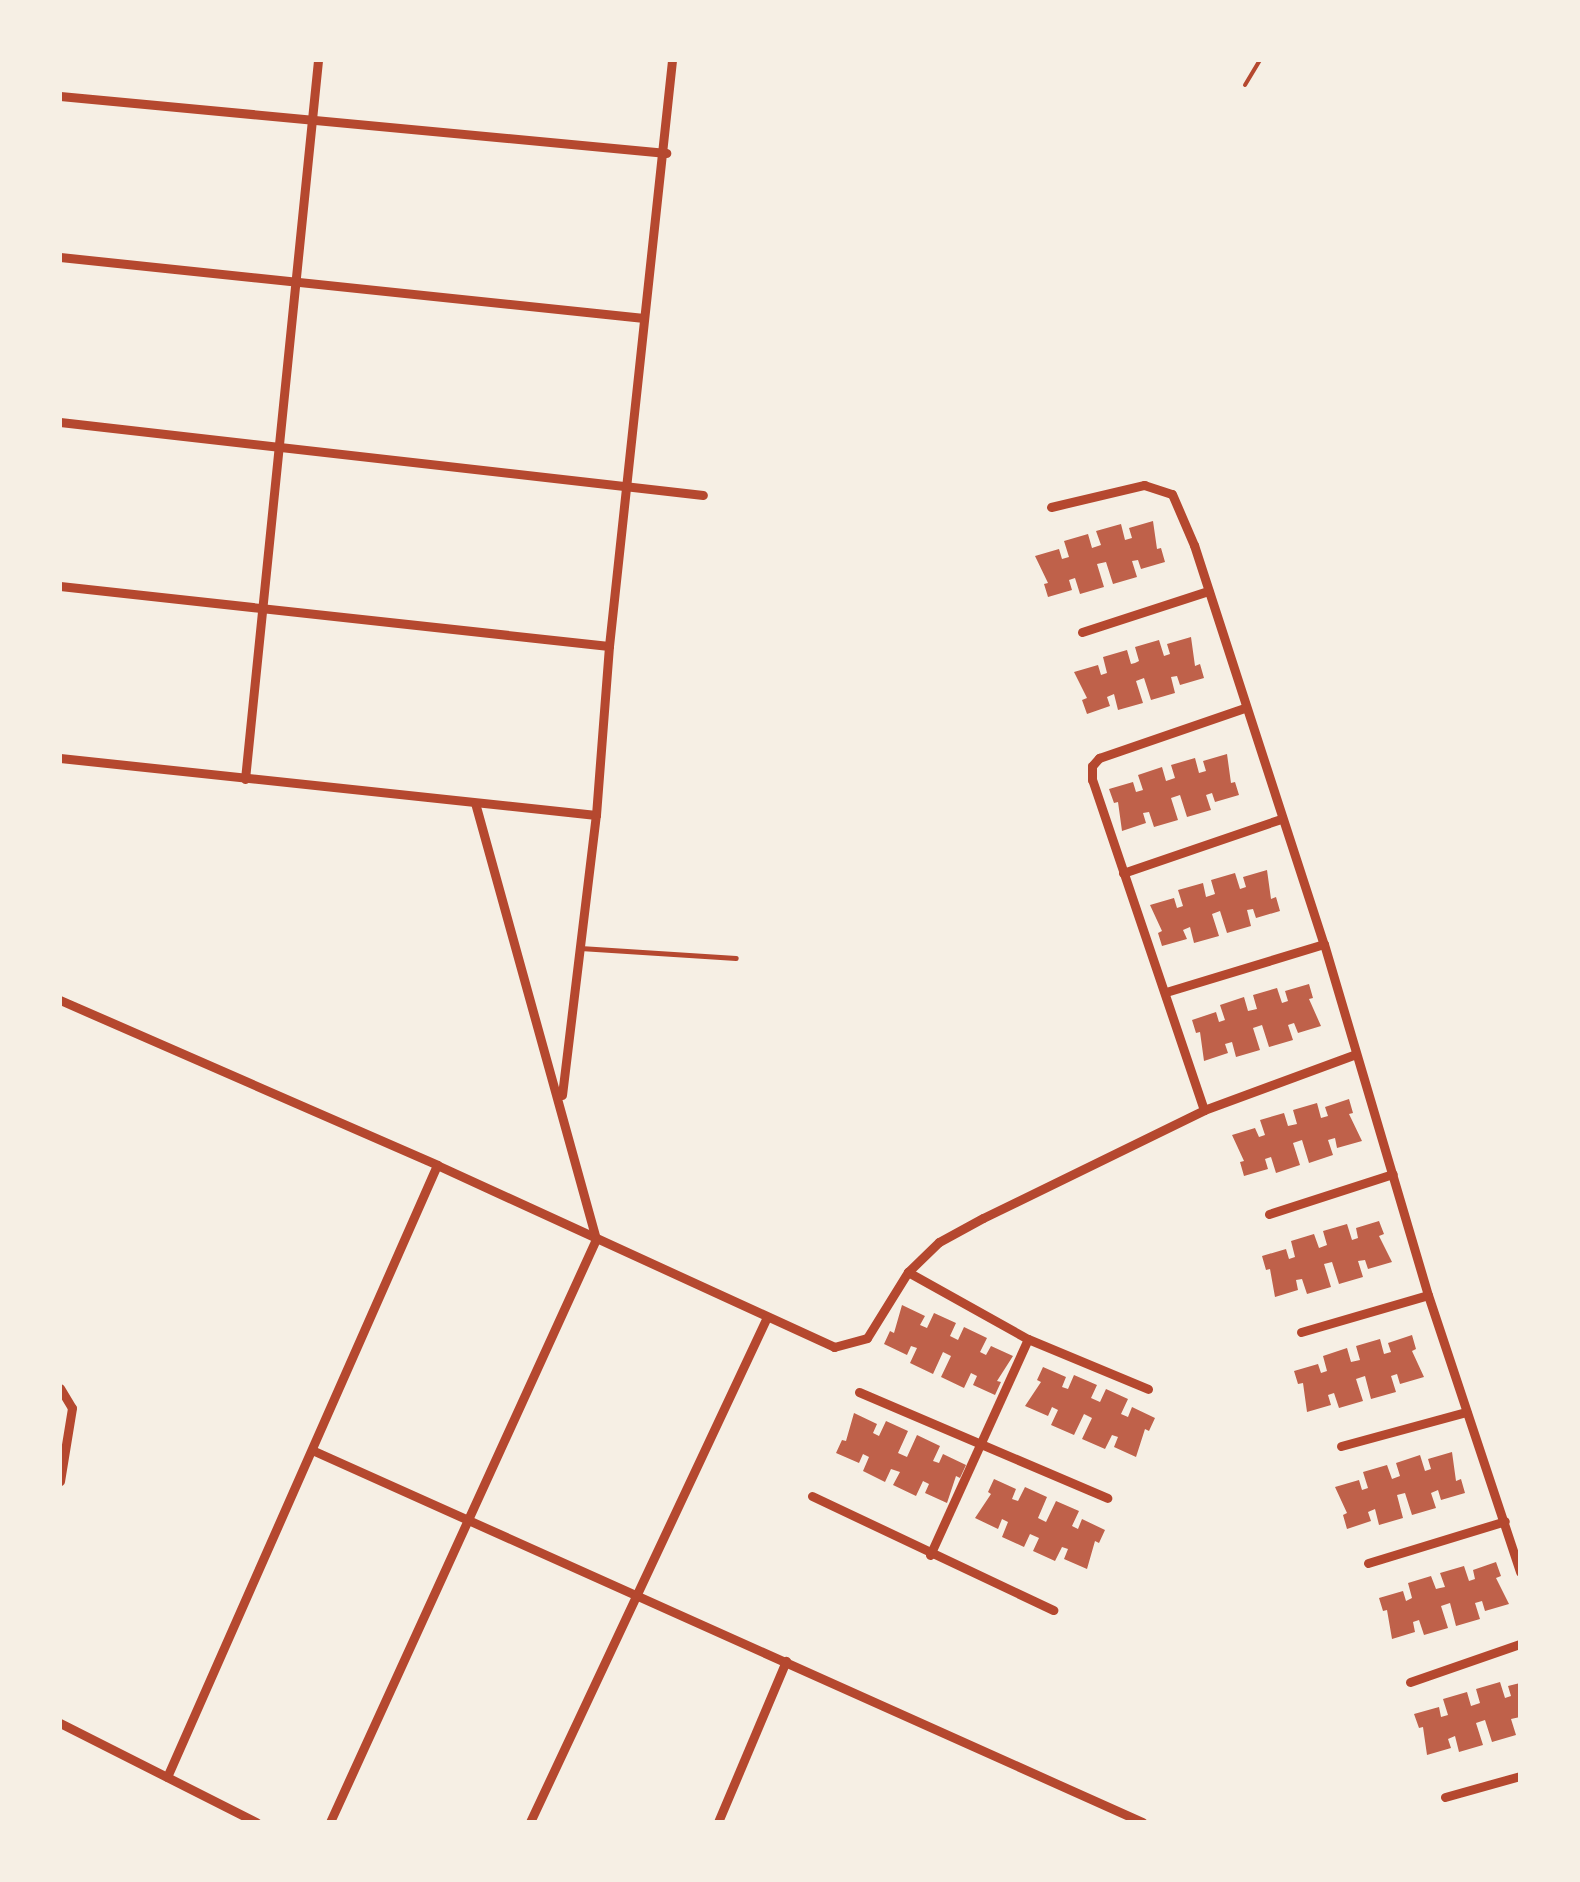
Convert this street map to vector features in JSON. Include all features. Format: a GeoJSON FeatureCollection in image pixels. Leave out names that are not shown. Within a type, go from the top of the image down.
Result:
{"type":"FeatureCollection","features":[{"type":"Feature","properties":{"kind":"street"},"geometry":{"type":"LineString","coordinates":[[245,779],[318,60]]}},
{"type":"Feature","properties":{"kind":"street"},"geometry":{"type":"LineString","coordinates":[[561,1103],[596,815],[609,646],[666,153],[672,60]]}},
{"type":"Feature","properties":{"kind":"street"},"geometry":{"type":"LineString","coordinates":[[60,96],[666,153]]}},
{"type":"Feature","properties":{"kind":"street"},"geometry":{"type":"LineString","coordinates":[[60,258],[644,318]]}},
{"type":"Feature","properties":{"kind":"street"},"geometry":{"type":"LineString","coordinates":[[60,422],[281,444],[702,495]]}},
{"type":"Feature","properties":{"kind":"street"},"geometry":{"type":"LineString","coordinates":[[1051,507],[1135,487],[1153,486],[1172,494],[1208,591],[1324,944],[1428,1295],[1520,1572]]}},
{"type":"Feature","properties":{"kind":"street"},"geometry":{"type":"LineString","coordinates":[[60,586],[609,646]]}},
{"type":"Feature","properties":{"kind":"street"},"geometry":{"type":"LineString","coordinates":[[1082,632],[1208,591]]}},
{"type":"Feature","properties":{"kind":"street"},"geometry":{"type":"LineString","coordinates":[[1204,1110],[1092,780],[1092,766],[1099,758],[1244,708]]}},
{"type":"Feature","properties":{"kind":"street"},"geometry":{"type":"LineString","coordinates":[[60,758],[596,815]]}},
{"type":"Feature","properties":{"kind":"street"},"geometry":{"type":"LineString","coordinates":[[330,1822],[470,1523],[596,1240],[475,804]]}},
{"type":"Feature","properties":{"kind":"street"},"geometry":{"type":"LineString","coordinates":[[1123,873],[1281,819]]}},
{"type":"Feature","properties":{"kind":"street"},"geometry":{"type":"LineString","coordinates":[[1166,992],[1324,944]]}},
{"type":"Feature","properties":{"kind":"street"},"geometry":{"type":"LineString","coordinates":[[60,1000],[437,1164],[834,1347],[867,1338],[908,1272],[938,1242],[1204,1110],[1356,1054]]}},
{"type":"Feature","properties":{"kind":"street"},"geometry":{"type":"LineString","coordinates":[[167,1777],[437,1164]]}},
{"type":"Feature","properties":{"kind":"street"},"geometry":{"type":"LineString","coordinates":[[1268,1214],[1393,1174]]}},
{"type":"Feature","properties":{"kind":"street"},"geometry":{"type":"LineString","coordinates":[[908,1272],[1028,1339],[1148,1389]]}},
{"type":"Feature","properties":{"kind":"street"},"geometry":{"type":"LineString","coordinates":[[1301,1332],[1428,1295]]}},
{"type":"Feature","properties":{"kind":"street"},"geometry":{"type":"LineString","coordinates":[[530,1822],[767,1318]]}},
{"type":"Feature","properties":{"kind":"street"},"geometry":{"type":"LineString","coordinates":[[930,1555],[1028,1339]]}},
{"type":"Feature","properties":{"kind":"street"},"geometry":{"type":"LineString","coordinates":[[60,1388],[72,1408],[60,1481]]}},
{"type":"Feature","properties":{"kind":"street"},"geometry":{"type":"LineString","coordinates":[[859,1392],[1108,1498]]}},
{"type":"Feature","properties":{"kind":"street"},"geometry":{"type":"LineString","coordinates":[[1341,1446],[1466,1412]]}},
{"type":"Feature","properties":{"kind":"street"},"geometry":{"type":"LineString","coordinates":[[312,1450],[1142,1822]]}},
{"type":"Feature","properties":{"kind":"street"},"geometry":{"type":"LineString","coordinates":[[812,1496],[1053,1610]]}},
{"type":"Feature","properties":{"kind":"street"},"geometry":{"type":"LineString","coordinates":[[1368,1564],[1504,1521]]}},
{"type":"Feature","properties":{"kind":"street"},"geometry":{"type":"LineString","coordinates":[[1410,1682],[1520,1644]]}},
{"type":"Feature","properties":{"kind":"street"},"geometry":{"type":"LineString","coordinates":[[718,1822],[786,1661]]}},
{"type":"Feature","properties":{"kind":"street"},"geometry":{"type":"LineString","coordinates":[[60,1724],[256,1822]]}},
{"type":"Feature","properties":{"kind":"street"},"geometry":{"type":"LineString","coordinates":[[1445,1798],[1520,1776]]}},
{"type":"Feature","properties":{"kind":"lane"},"geometry":{"type":"LineString","coordinates":[[580,948],[736,958]]}},
{"type":"Feature","properties":{"kind":"path"},"geometry":{"type":"LineString","coordinates":[[1245,85],[1260,60]]}},
{"type":"Feature","properties":{"kind":"building"},"geometry":{"type":"Polygon","coordinates":[[[1153,521],[1157,549],[1161,548],[1165,562],[1141,569],[1138,560],[1132,561],[1137,577],[1113,584],[1106,562],[1097,564],[1104,587],[1080,594],[1075,578],[1069,580],[1072,590],[1048,597],[1044,584],[1048,583],[1035,556],[1059,549],[1062,559],[1069,557],[1064,541],[1088,534],[1092,548],[1101,545],[1096,531],[1121,524],[1125,540],[1132,538],[1129,528],[1153,521]]]}},
{"type":"Feature","properties":{"kind":"building"},"geometry":{"type":"Polygon","coordinates":[[[1191,637],[1195,666],[1200,664],[1204,678],[1180,685],[1177,676],[1171,677],[1175,693],[1151,700],[1144,678],[1136,681],[1143,703],[1118,710],[1114,694],[1107,697],[1110,706],[1087,714],[1082,700],[1087,698],[1074,672],[1098,665],[1101,675],[1107,673],[1103,657],[1127,650],[1131,664],[1139,661],[1135,647],[1159,640],[1164,656],[1170,654],[1167,644],[1191,637]]]}},
{"type":"Feature","properties":{"kind":"building"},"geometry":{"type":"Polygon","coordinates":[[[1227,754],[1231,783],[1235,782],[1239,795],[1215,802],[1212,793],[1206,795],[1211,810],[1187,817],[1180,795],[1171,798],[1178,820],[1154,827],[1149,812],[1143,813],[1146,823],[1122,831],[1118,802],[1114,803],[1109,789],[1133,782],[1136,792],[1143,790],[1138,775],[1162,767],[1166,781],[1175,778],[1171,765],[1195,758],[1199,773],[1206,771],[1203,761],[1227,754]]]}},
{"type":"Feature","properties":{"kind":"building"},"geometry":{"type":"Polygon","coordinates":[[[1267,870],[1271,899],[1276,897],[1280,911],[1256,918],[1253,909],[1247,910],[1251,926],[1227,933],[1220,911],[1212,914],[1219,936],[1194,943],[1190,927],[1183,930],[1187,939],[1162,946],[1158,933],[1162,931],[1150,905],[1174,898],[1177,908],[1183,906],[1178,890],[1203,883],[1206,897],[1215,894],[1211,880],[1235,873],[1240,889],[1246,887],[1243,877],[1267,870]]]}},
{"type":"Feature","properties":{"kind":"building"},"geometry":{"type":"Polygon","coordinates":[[[1309,984],[1313,998],[1309,999],[1321,1026],[1298,1033],[1294,1023],[1288,1025],[1293,1040],[1269,1047],[1262,1025],[1253,1028],[1260,1050],[1236,1057],[1232,1042],[1225,1044],[1228,1053],[1204,1061],[1200,1032],[1196,1033],[1192,1020],[1216,1012],[1219,1022],[1225,1020],[1220,1005],[1244,997],[1248,1011],[1257,1009],[1253,995],[1277,988],[1282,1003],[1288,1001],[1285,991],[1309,984]]]}},
{"type":"Feature","properties":{"kind":"building"},"geometry":{"type":"Polygon","coordinates":[[[1349,1099],[1353,1113],[1349,1114],[1362,1141],[1337,1148],[1335,1138],[1328,1140],[1333,1155],[1309,1163],[1302,1140],[1293,1143],[1300,1165],[1276,1173],[1271,1157],[1265,1159],[1268,1169],[1244,1176],[1240,1162],[1244,1161],[1232,1135],[1255,1128],[1259,1137],[1265,1135],[1260,1120],[1284,1113],[1288,1126],[1297,1124],[1293,1110],[1317,1103],[1321,1118],[1328,1116],[1325,1107],[1349,1099]]]}},
{"type":"Feature","properties":{"kind":"building"},"geometry":{"type":"Polygon","coordinates":[[[1379,1221],[1384,1234],[1379,1236],[1392,1262],[1368,1269],[1365,1260],[1358,1261],[1363,1277],[1339,1284],[1332,1262],[1324,1264],[1331,1287],[1307,1294],[1302,1279],[1296,1280],[1298,1290],[1275,1297],[1270,1269],[1266,1270],[1262,1256],[1286,1249],[1289,1259],[1295,1257],[1291,1241],[1314,1234],[1319,1248],[1327,1245],[1323,1231],[1347,1224],[1352,1240],[1358,1238],[1356,1228],[1379,1221]]]}},
{"type":"Feature","properties":{"kind":"building"},"geometry":{"type":"Polygon","coordinates":[[[902,1305],[925,1316],[920,1325],[927,1328],[934,1313],[956,1323],[950,1336],[958,1340],[964,1327],[987,1338],[980,1352],[986,1355],[991,1346],[1013,1356],[997,1381],[1001,1382],[995,1395],[973,1385],[977,1376],[971,1373],[964,1388],[941,1377],[951,1356],[943,1352],[933,1374],[910,1363],[917,1348],[911,1346],[907,1355],[884,1344],[890,1331],[894,1333],[902,1305]]]}},
{"type":"Feature","properties":{"kind":"building"},"geometry":{"type":"Polygon","coordinates":[[[1412,1335],[1416,1349],[1412,1351],[1424,1377],[1400,1384],[1397,1374],[1391,1376],[1396,1392],[1371,1399],[1365,1376],[1356,1379],[1363,1401],[1339,1408],[1334,1393],[1328,1395],[1331,1405],[1307,1412],[1303,1383],[1298,1384],[1294,1371],[1318,1364],[1321,1373],[1327,1371],[1323,1356],[1347,1348],[1351,1362],[1360,1360],[1356,1346],[1380,1339],[1384,1354],[1391,1352],[1388,1343],[1412,1335]]]}},
{"type":"Feature","properties":{"kind":"building"},"geometry":{"type":"Polygon","coordinates":[[[1043,1367],[1066,1377],[1062,1387],[1068,1389],[1074,1375],[1097,1385],[1091,1398],[1100,1402],[1106,1389],[1128,1399],[1121,1414],[1128,1417],[1132,1407],[1155,1418],[1149,1431],[1145,1429],[1136,1457],[1114,1447],[1118,1437],[1112,1435],[1105,1449],[1082,1439],[1092,1418],[1084,1414],[1074,1435],[1051,1425],[1058,1410],[1052,1407],[1048,1416],[1025,1406],[1041,1382],[1037,1380],[1043,1367]]]}},
{"type":"Feature","properties":{"kind":"building"},"geometry":{"type":"Polygon","coordinates":[[[854,1413],[877,1424],[873,1433],[879,1436],[886,1421],[908,1431],[898,1453],[907,1457],[917,1435],[940,1446],[933,1461],[939,1463],[943,1454],[966,1465],[960,1478],[956,1476],[947,1503],[925,1493],[929,1484],[923,1481],[916,1496],[893,1485],[900,1472],[891,1469],[885,1482],[863,1471],[869,1457],[863,1454],[859,1463],[836,1453],[842,1440],[846,1441],[854,1413]]]}},
{"type":"Feature","properties":{"kind":"building"},"geometry":{"type":"Polygon","coordinates":[[[1452,1452],[1456,1481],[1461,1479],[1465,1493],[1441,1500],[1438,1490],[1431,1493],[1436,1508],[1412,1515],[1405,1493],[1397,1495],[1403,1518],[1379,1525],[1375,1509],[1368,1512],[1371,1521],[1347,1529],[1343,1515],[1347,1513],[1335,1487],[1359,1480],[1362,1490],[1368,1488],[1363,1472],[1387,1465],[1392,1479],[1400,1476],[1396,1463],[1420,1455],[1425,1471],[1431,1469],[1428,1459],[1452,1452]]]}},
{"type":"Feature","properties":{"kind":"building"},"geometry":{"type":"Polygon","coordinates":[[[994,1479],[1016,1489],[1012,1499],[1018,1501],[1025,1487],[1047,1497],[1038,1518],[1046,1522],[1056,1501],[1079,1511],[1072,1526],[1078,1529],[1082,1519],[1105,1530],[1099,1543],[1095,1541],[1087,1569],[1064,1559],[1068,1549],[1062,1547],[1055,1561],[1033,1551],[1039,1538],[1030,1534],[1024,1547],[1002,1537],[1008,1522],[1002,1519],[998,1529],[975,1518],[991,1494],[988,1492],[994,1479]]]}},
{"type":"Feature","properties":{"kind":"building"},"geometry":{"type":"Polygon","coordinates":[[[1496,1562],[1501,1576],[1496,1578],[1509,1604],[1485,1611],[1482,1601],[1475,1603],[1480,1619],[1456,1626],[1450,1603],[1441,1606],[1448,1628],[1424,1635],[1419,1620],[1413,1622],[1415,1632],[1392,1639],[1387,1610],[1383,1611],[1379,1598],[1403,1591],[1406,1601],[1412,1598],[1408,1583],[1431,1576],[1436,1589],[1445,1587],[1440,1573],[1464,1566],[1469,1581],[1475,1579],[1473,1570],[1496,1562]]]}},
{"type":"Feature","properties":{"kind":"building"},"geometry":{"type":"Polygon","coordinates":[[[1500,1682],[1505,1698],[1511,1696],[1508,1686],[1520,1683],[1520,1717],[1511,1719],[1516,1735],[1492,1742],[1485,1720],[1476,1723],[1483,1745],[1459,1752],[1455,1736],[1448,1739],[1451,1748],[1427,1755],[1423,1727],[1419,1728],[1414,1714],[1439,1707],[1441,1717],[1448,1715],[1443,1699],[1467,1692],[1471,1706],[1480,1703],[1476,1689],[1500,1682]]]}}]}
